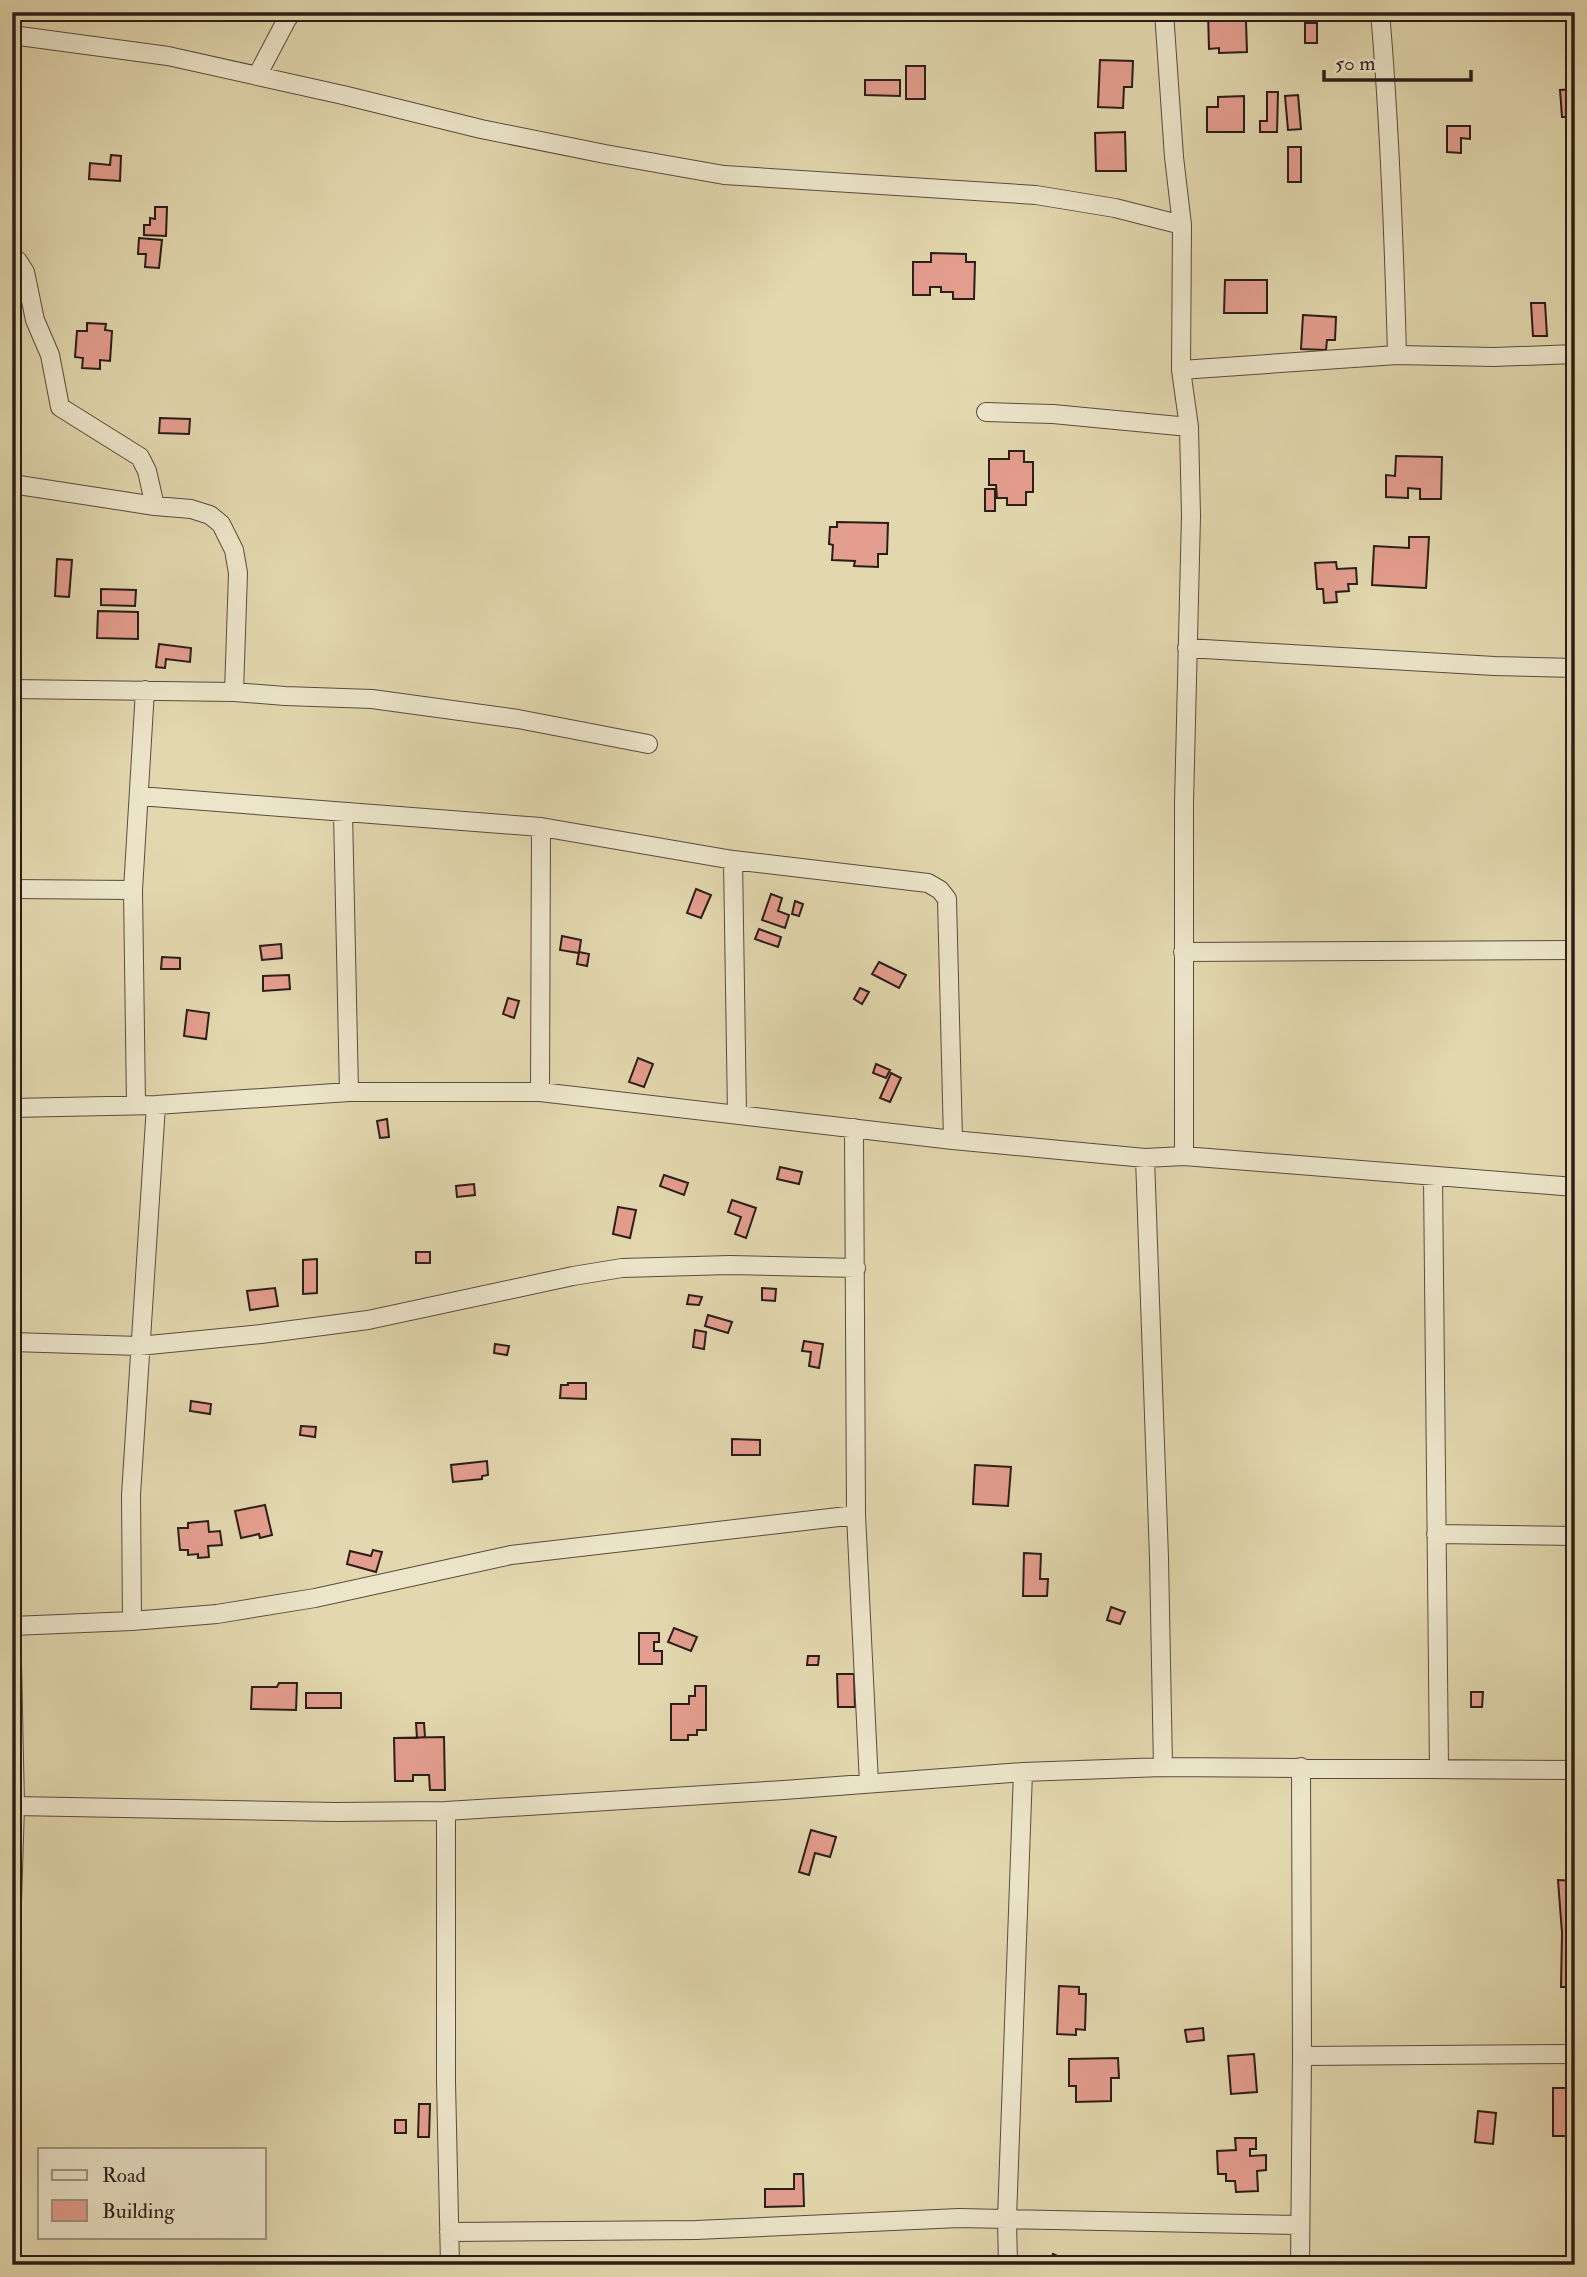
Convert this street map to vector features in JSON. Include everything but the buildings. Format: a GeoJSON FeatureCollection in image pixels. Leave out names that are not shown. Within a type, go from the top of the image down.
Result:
{"type":"FeatureCollection","features":[{"type":"Feature","properties":{"kind":"street"},"geometry":{"type":"LineString","coordinates":[[257,76],[293,12]]}},
{"type":"Feature","properties":{"kind":"street"},"geometry":{"type":"LineString","coordinates":[[1164,12],[1174,157],[1182,225],[1181,370],[1189,427],[1191,516],[1183,952],[1184,1156]]}},
{"type":"Feature","properties":{"kind":"street"},"geometry":{"type":"LineString","coordinates":[[1380,12],[1390,152],[1397,355]]}},
{"type":"Feature","properties":{"kind":"street"},"geometry":{"type":"LineString","coordinates":[[12,35],[168,56],[481,129],[724,175],[1036,195],[1115,208],[1182,225]]}},
{"type":"Feature","properties":{"kind":"street"},"geometry":{"type":"LineString","coordinates":[[12,257],[25,272],[35,320],[50,355],[60,407],[140,457],[147,471],[155,506]]}},
{"type":"Feature","properties":{"kind":"street"},"geometry":{"type":"LineString","coordinates":[[1181,370],[1397,355],[1494,357],[1575,354]]}},
{"type":"Feature","properties":{"kind":"street"},"geometry":{"type":"LineString","coordinates":[[986,412],[1053,414],[1189,427]]}},
{"type":"Feature","properties":{"kind":"street"},"geometry":{"type":"LineString","coordinates":[[12,484],[191,509],[210,515],[221,524],[234,550],[238,573],[234,691]]}},
{"type":"Feature","properties":{"kind":"street"},"geometry":{"type":"LineString","coordinates":[[1187,648],[1494,666],[1575,668]]}},
{"type":"Feature","properties":{"kind":"street"},"geometry":{"type":"LineString","coordinates":[[12,689],[234,691],[372,699],[451,708],[648,744]]}},
{"type":"Feature","properties":{"kind":"street"},"geometry":{"type":"LineString","coordinates":[[136,1104],[133,890],[145,690]]}},
{"type":"Feature","properties":{"kind":"street"},"geometry":{"type":"LineString","coordinates":[[139,796],[541,827],[733,860],[928,883],[940,890],[947,899],[953,1140]]}},
{"type":"Feature","properties":{"kind":"street"},"geometry":{"type":"LineString","coordinates":[[343,812],[349,1092]]}},
{"type":"Feature","properties":{"kind":"street"},"geometry":{"type":"LineString","coordinates":[[540,1093],[541,827]]}},
{"type":"Feature","properties":{"kind":"street"},"geometry":{"type":"LineString","coordinates":[[733,860],[737,1114]]}},
{"type":"Feature","properties":{"kind":"street"},"geometry":{"type":"LineString","coordinates":[[12,890],[133,890]]}},
{"type":"Feature","properties":{"kind":"street"},"geometry":{"type":"LineString","coordinates":[[1183,952],[1575,950]]}},
{"type":"Feature","properties":{"kind":"street"},"geometry":{"type":"LineString","coordinates":[[12,1108],[156,1105],[349,1092],[540,1093],[953,1140],[1145,1158],[1184,1156],[1575,1187]]}},
{"type":"Feature","properties":{"kind":"street"},"geometry":{"type":"LineString","coordinates":[[132,1621],[131,1495],[156,1105]]}},
{"type":"Feature","properties":{"kind":"street"},"geometry":{"type":"LineString","coordinates":[[854,1128],[856,1515],[869,1783]]}},
{"type":"Feature","properties":{"kind":"street"},"geometry":{"type":"LineString","coordinates":[[1145,1158],[1159,1558],[1163,1767]]}},
{"type":"Feature","properties":{"kind":"street"},"geometry":{"type":"LineString","coordinates":[[1433,1177],[1439,1768]]}},
{"type":"Feature","properties":{"kind":"street"},"geometry":{"type":"LineString","coordinates":[[12,1342],[139,1346],[368,1320],[547,1281],[622,1268],[730,1265],[856,1268]]}},
{"type":"Feature","properties":{"kind":"street"},"geometry":{"type":"LineString","coordinates":[[12,1626],[217,1614],[315,1598],[511,1555],[856,1515]]}},
{"type":"Feature","properties":{"kind":"street"},"geometry":{"type":"LineString","coordinates":[[1436,1534],[1575,1536]]}},
{"type":"Feature","properties":{"kind":"street"},"geometry":{"type":"LineString","coordinates":[[12,1661],[15,1806],[12,1902]]}},
{"type":"Feature","properties":{"kind":"street"},"geometry":{"type":"LineString","coordinates":[[15,1806],[336,1812],[446,1811],[1023,1772],[1163,1767],[1575,1770]]}},
{"type":"Feature","properties":{"kind":"street"},"geometry":{"type":"LineString","coordinates":[[1300,2265],[1303,2056],[1301,1767]]}},
{"type":"Feature","properties":{"kind":"street"},"geometry":{"type":"LineString","coordinates":[[1008,2265],[1007,2219],[1023,1772]]}},
{"type":"Feature","properties":{"kind":"street"},"geometry":{"type":"LineString","coordinates":[[446,1811],[446,2082],[450,2265]]}},
{"type":"Feature","properties":{"kind":"street"},"geometry":{"type":"LineString","coordinates":[[1303,2056],[1575,2053]]}},
{"type":"Feature","properties":{"kind":"street"},"geometry":{"type":"LineString","coordinates":[[449,2232],[696,2230],[959,2218],[1300,2225]]}}]}
